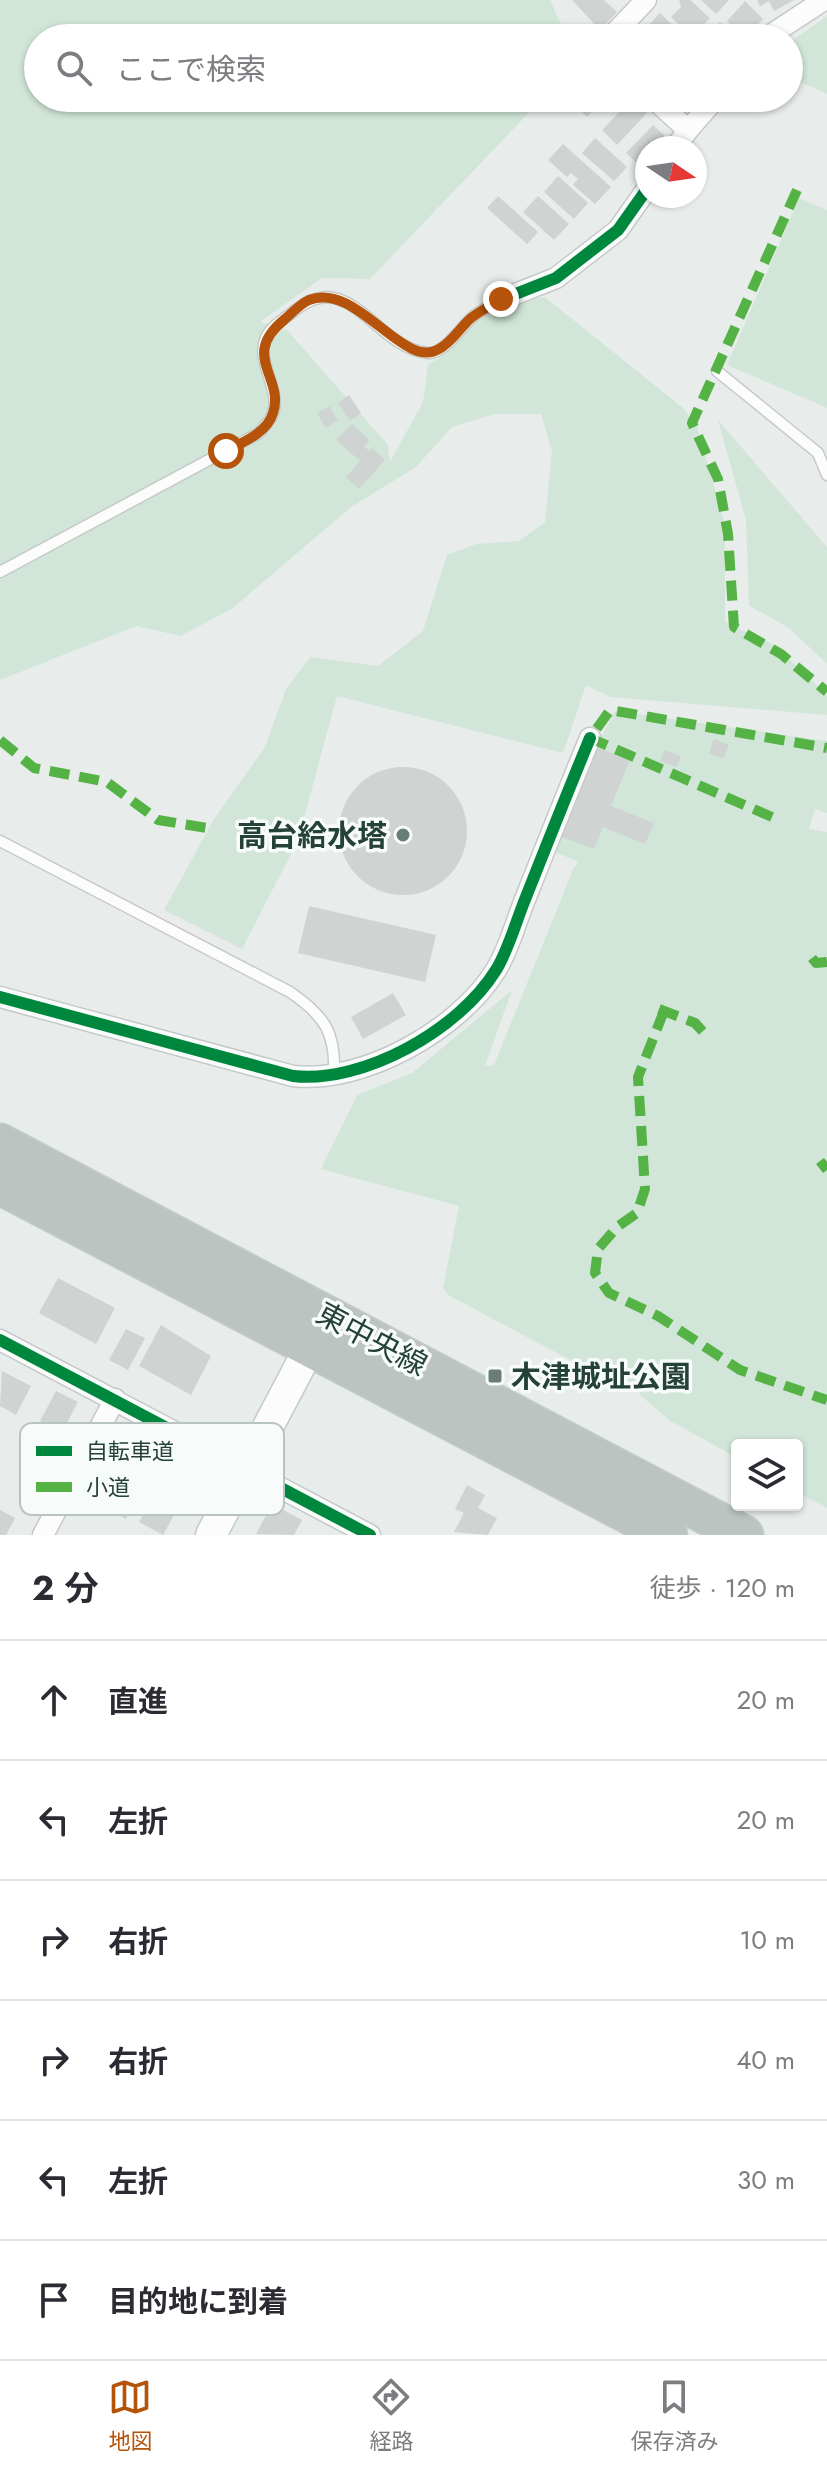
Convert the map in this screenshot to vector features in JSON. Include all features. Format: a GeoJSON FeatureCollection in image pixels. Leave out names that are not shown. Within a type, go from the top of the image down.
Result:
{"type":"FeatureCollection","features":[{"type":"Feature","properties":{"kind":"highway","name":"東中央線"},"geometry":{"type":"LineString","coordinates":[[0,1143],[668,1535]]}},
{"type":"Feature","properties":{"kind":"highway","name":"東中央線"},"geometry":{"type":"LineString","coordinates":[[0,1185],[318,1331],[744,1535]]}},
{"type":"Feature","properties":{"kind":"street"},"geometry":{"type":"LineString","coordinates":[[623,24],[646,0]]}},
{"type":"Feature","properties":{"kind":"street"},"geometry":{"type":"LineString","coordinates":[[787,24],[824,0]]}},
{"type":"Feature","properties":{"kind":"street"},"geometry":{"type":"LineString","coordinates":[[668,112],[688,130]]}},
{"type":"Feature","properties":{"kind":"street"},"geometry":{"type":"LineString","coordinates":[[684,136],[704,112]]}},
{"type":"Feature","properties":{"kind":"street"},"geometry":{"type":"LineString","coordinates":[[513,295],[556,278],[618,230],[635,206]]}},
{"type":"Feature","properties":{"kind":"street"},"geometry":{"type":"LineString","coordinates":[[0,997],[293,1076],[316,1079],[368,1069],[398,1054],[462,1010],[482,990],[497,968],[590,738]]}},
{"type":"Feature","properties":{"kind":"street"},"geometry":{"type":"LineString","coordinates":[[270,1423],[318,1331]]}},
{"type":"Feature","properties":{"kind":"street"},"geometry":{"type":"LineString","coordinates":[[0,1340],[161,1423]]}},
{"type":"Feature","properties":{"kind":"street"},"geometry":{"type":"LineString","coordinates":[[102,1423],[115,1399]]}},
{"type":"Feature","properties":{"kind":"street"},"geometry":{"type":"LineString","coordinates":[[284,1489],[370,1535]]}},
{"type":"Feature","properties":{"kind":"street"},"geometry":{"type":"LineString","coordinates":[[43,1535],[54,1515]]}},
{"type":"Feature","properties":{"kind":"street"},"geometry":{"type":"LineString","coordinates":[[211,1535],[221,1515]]}},
{"type":"Feature","properties":{"kind":"lane"},"geometry":{"type":"LineString","coordinates":[[0,572],[259,433],[273,416],[276,398],[264,355],[268,332],[307,301],[327,296],[347,301],[389,336],[428,353],[439,350],[473,316],[513,295]]}},
{"type":"Feature","properties":{"kind":"lane"},"geometry":{"type":"LineString","coordinates":[[717,371],[818,453],[827,475]]}},
{"type":"Feature","properties":{"kind":"lane"},"geometry":{"type":"LineString","coordinates":[[0,841],[290,992],[312,1007],[327,1027],[335,1047],[334,1075]]}},
{"type":"Feature","properties":{"kind":"green space"},"geometry":{"type":"Polygon","coordinates":[[[0,0],[550,0],[561,24],[24,24],[24,112],[530,112],[370,279],[322,278],[260,322],[287,330],[388,445],[390,462],[423,402],[428,364],[445,354],[477,322],[492,312],[514,303],[545,297],[683,408],[697,426],[725,526],[725,622],[774,645],[827,695],[827,715],[610,697],[586,685],[563,753],[337,696],[298,840],[242,949],[164,910],[214,819],[265,747],[286,689],[310,657],[378,666],[423,631],[447,555],[476,544],[519,541],[545,522],[552,451],[541,414],[495,414],[452,427],[416,467],[350,508],[233,608],[181,636],[136,626],[0,680],[0,0]]]}},
{"type":"Feature","properties":{"kind":"green space"},"geometry":{"type":"Polygon","coordinates":[[[827,16],[827,94],[803,83],[803,33],[827,16]]]}},
{"type":"Feature","properties":{"kind":"green space"},"geometry":{"type":"Polygon","coordinates":[[[799,198],[827,210],[827,408],[727,365],[799,198]]]}},
{"type":"Feature","properties":{"kind":"green space"},"geometry":{"type":"Polygon","coordinates":[[[718,420],[827,547],[827,664],[788,627],[749,606],[746,520],[718,420]]]}},
{"type":"Feature","properties":{"kind":"green space"},"geometry":{"type":"Polygon","coordinates":[[[615,711],[827,741],[827,813],[815,809],[809,829],[827,832],[827,1508],[803,1495],[803,1439],[731,1439],[731,1455],[669,1420],[639,1394],[651,1375],[635,1384],[608,1380],[448,1295],[443,1288],[459,1206],[321,1169],[357,1095],[412,1073],[512,990],[485,1066],[494,1065],[574,867],[579,862],[555,852],[596,747],[615,711]]]}},
{"type":"Feature","properties":{"kind":"building"},"geometry":{"type":"Polygon","coordinates":[[[572,0],[604,0],[617,12],[606,24],[594,24],[572,0]]]}},
{"type":"Feature","properties":{"kind":"building"},"geometry":{"type":"Polygon","coordinates":[[[679,0],[690,0],[710,18],[704,24],[678,24],[671,17],[681,7],[679,0]]]}},
{"type":"Feature","properties":{"kind":"building"},"geometry":{"type":"Polygon","coordinates":[[[701,0],[729,0],[716,14],[701,0]]]}},
{"type":"Feature","properties":{"kind":"building"},"geometry":{"type":"Polygon","coordinates":[[[757,0],[794,0],[774,11],[769,1],[760,6],[757,0]]]}},
{"type":"Feature","properties":{"kind":"building"},"geometry":{"type":"Polygon","coordinates":[[[745,1],[763,19],[758,24],[730,24],[727,21],[745,1]]]}},
{"type":"Feature","properties":{"kind":"building"},"geometry":{"type":"Polygon","coordinates":[[[660,13],[671,24],[650,24],[660,13]]]}},
{"type":"Feature","properties":{"kind":"building"},"geometry":{"type":"Polygon","coordinates":[[[619,112],[647,113],[617,145],[602,130],[619,112]]]}},
{"type":"Feature","properties":{"kind":"building"},"geometry":{"type":"Polygon","coordinates":[[[653,125],[665,136],[642,136],[653,125]]]}},
{"type":"Feature","properties":{"kind":"building"},"geometry":{"type":"Polygon","coordinates":[[[595,138],[627,167],[614,181],[582,153],[595,138]]]}},
{"type":"Feature","properties":{"kind":"building"},"geometry":{"type":"Polygon","coordinates":[[[563,144],[611,187],[595,204],[573,185],[578,179],[571,173],[567,177],[548,160],[563,144]]]}},
{"type":"Feature","properties":{"kind":"building"},"geometry":{"type":"Polygon","coordinates":[[[635,144],[635,161],[626,153],[635,144]]]}},
{"type":"Feature","properties":{"kind":"building"},"geometry":{"type":"Polygon","coordinates":[[[558,176],[588,203],[574,219],[544,192],[558,176]]]}},
{"type":"Feature","properties":{"kind":"building"},"geometry":{"type":"Polygon","coordinates":[[[498,196],[538,232],[527,244],[487,208],[498,196]]]}},
{"type":"Feature","properties":{"kind":"building"},"geometry":{"type":"Polygon","coordinates":[[[538,196],[569,224],[554,240],[523,212],[538,196]]]}},
{"type":"Feature","properties":{"kind":"building"},"geometry":{"type":"Polygon","coordinates":[[[349,395],[361,413],[350,421],[338,403],[349,395]]]}},
{"type":"Feature","properties":{"kind":"building"},"geometry":{"type":"Polygon","coordinates":[[[329,406],[338,420],[326,428],[317,413],[329,406]]]}},
{"type":"Feature","properties":{"kind":"building"},"geometry":{"type":"Polygon","coordinates":[[[352,424],[370,440],[364,446],[369,451],[372,448],[385,460],[359,489],[346,477],[360,461],[336,440],[352,424]]]}},
{"type":"Feature","properties":{"kind":"building"},"geometry":{"type":"Polygon","coordinates":[[[714,739],[729,745],[723,759],[709,753],[714,739]]]}},
{"type":"Feature","properties":{"kind":"building"},"geometry":{"type":"Polygon","coordinates":[[[596,747],[630,760],[611,806],[654,823],[645,844],[603,827],[594,849],[560,836],[596,747]]]}},
{"type":"Feature","properties":{"kind":"building"},"geometry":{"type":"Polygon","coordinates":[[[665,750],[681,756],[677,767],[660,761],[665,750]]]}},
{"type":"Feature","properties":{"kind":"building","name":"高台給水塔"},"geometry":{"type":"Polygon","coordinates":[[[403,767],[427,772],[448,786],[462,807],[467,831],[462,855],[448,876],[427,890],[403,895],[379,890],[358,876],[344,855],[339,831],[344,807],[358,786],[379,772],[403,767]]]}},
{"type":"Feature","properties":{"kind":"building"},"geometry":{"type":"Polygon","coordinates":[[[309,906],[436,935],[425,982],[298,953],[309,906]]]}},
{"type":"Feature","properties":{"kind":"building"},"geometry":{"type":"Polygon","coordinates":[[[393,993],[406,1015],[363,1039],[351,1017],[393,993]]]}},
{"type":"Feature","properties":{"kind":"building"},"geometry":{"type":"Polygon","coordinates":[[[58,1278],[115,1308],[96,1344],[39,1313],[58,1278]]]}},
{"type":"Feature","properties":{"kind":"building"},"geometry":{"type":"Polygon","coordinates":[[[161,1325],[211,1356],[191,1395],[139,1366],[161,1325]]]}},
{"type":"Feature","properties":{"kind":"building"},"geometry":{"type":"Polygon","coordinates":[[[126,1329],[145,1338],[128,1370],[109,1360],[126,1329]]]}},
{"type":"Feature","properties":{"kind":"building"},"geometry":{"type":"Polygon","coordinates":[[[2,1371],[31,1386],[16,1415],[0,1406],[2,1371]]]}},
{"type":"Feature","properties":{"kind":"building"},"geometry":{"type":"Polygon","coordinates":[[[56,1391],[78,1402],[67,1423],[40,1421],[56,1391]]]}},
{"type":"Feature","properties":{"kind":"building"},"geometry":{"type":"Polygon","coordinates":[[[467,1485],[485,1495],[478,1508],[497,1518],[488,1535],[454,1532],[464,1513],[455,1509],[467,1485]]]}},
{"type":"Feature","properties":{"kind":"building"},"geometry":{"type":"Polygon","coordinates":[[[0,1510],[15,1518],[6,1535],[0,1535],[0,1510]]]}},
{"type":"Feature","properties":{"kind":"building"},"geometry":{"type":"Polygon","coordinates":[[[284,1510],[302,1520],[294,1535],[256,1534],[266,1515],[284,1515],[284,1510]]]}},
{"type":"Feature","properties":{"kind":"building"},"geometry":{"type":"Polygon","coordinates":[[[143,1515],[174,1515],[163,1535],[139,1522],[143,1515]]]}},
{"type":"Feature","properties":{"kind":"marked path"},"geometry":{"type":"LineString","coordinates":[[797,190],[692,423],[718,479],[728,534],[734,627],[781,654],[827,692]]}},
{"type":"Feature","properties":{"kind":"marked path"},"geometry":{"type":"LineString","coordinates":[[772,817],[590,738],[610,710],[827,748]]}},
{"type":"Feature","properties":{"kind":"marked path"},"geometry":{"type":"LineString","coordinates":[[0,740],[34,768],[107,782],[158,820],[213,829]]}},
{"type":"Feature","properties":{"kind":"marked path"},"geometry":{"type":"LineString","coordinates":[[812,958],[816,963],[827,962]]}},
{"type":"Feature","properties":{"kind":"marked path"},"geometry":{"type":"LineString","coordinates":[[659,1009],[695,1023],[706,1035]]}},
{"type":"Feature","properties":{"kind":"marked path"},"geometry":{"type":"LineString","coordinates":[[664,1011],[638,1077],[645,1189],[637,1213],[617,1227],[598,1249],[595,1273],[609,1293],[658,1316],[740,1370],[827,1400]]}},
{"type":"Feature","properties":{"kind":"marked path"},"geometry":{"type":"LineString","coordinates":[[820,1161],[827,1170]]}},
{"type":"Feature","properties":{"kind":"cycle path"},"geometry":{"type":"LineString","coordinates":[[513,295],[556,278],[618,230],[635,206]]}},
{"type":"Feature","properties":{"kind":"cycle path"},"geometry":{"type":"LineString","coordinates":[[0,997],[293,1076],[320,1076],[378,1062],[434,1032],[459,1013],[496,970],[590,738]]}},
{"type":"Feature","properties":{"kind":"cycle path"},"geometry":{"type":"LineString","coordinates":[[0,1340],[157,1423]]}},
{"type":"Feature","properties":{"kind":"cycle path"},"geometry":{"type":"LineString","coordinates":[[284,1490],[370,1535]]}},
{"type":"Feature","properties":{"kind":"place","name":"高台給水塔"},"geometry":{"type":"Point","coordinates":[403,835]}},
{"type":"Feature","properties":{"kind":"place","name":"木津城址公園"},"geometry":{"type":"Point","coordinates":[495,1376]}},
{"type":"Feature","properties":{"kind":"route"},"geometry":{"type":"LineString","coordinates":[[226,451],[259,433],[273,416],[276,398],[266,373],[264,355],[268,332],[307,301],[327,296],[347,301],[389,336],[428,353],[439,350],[473,316],[501,299]]}}]}
